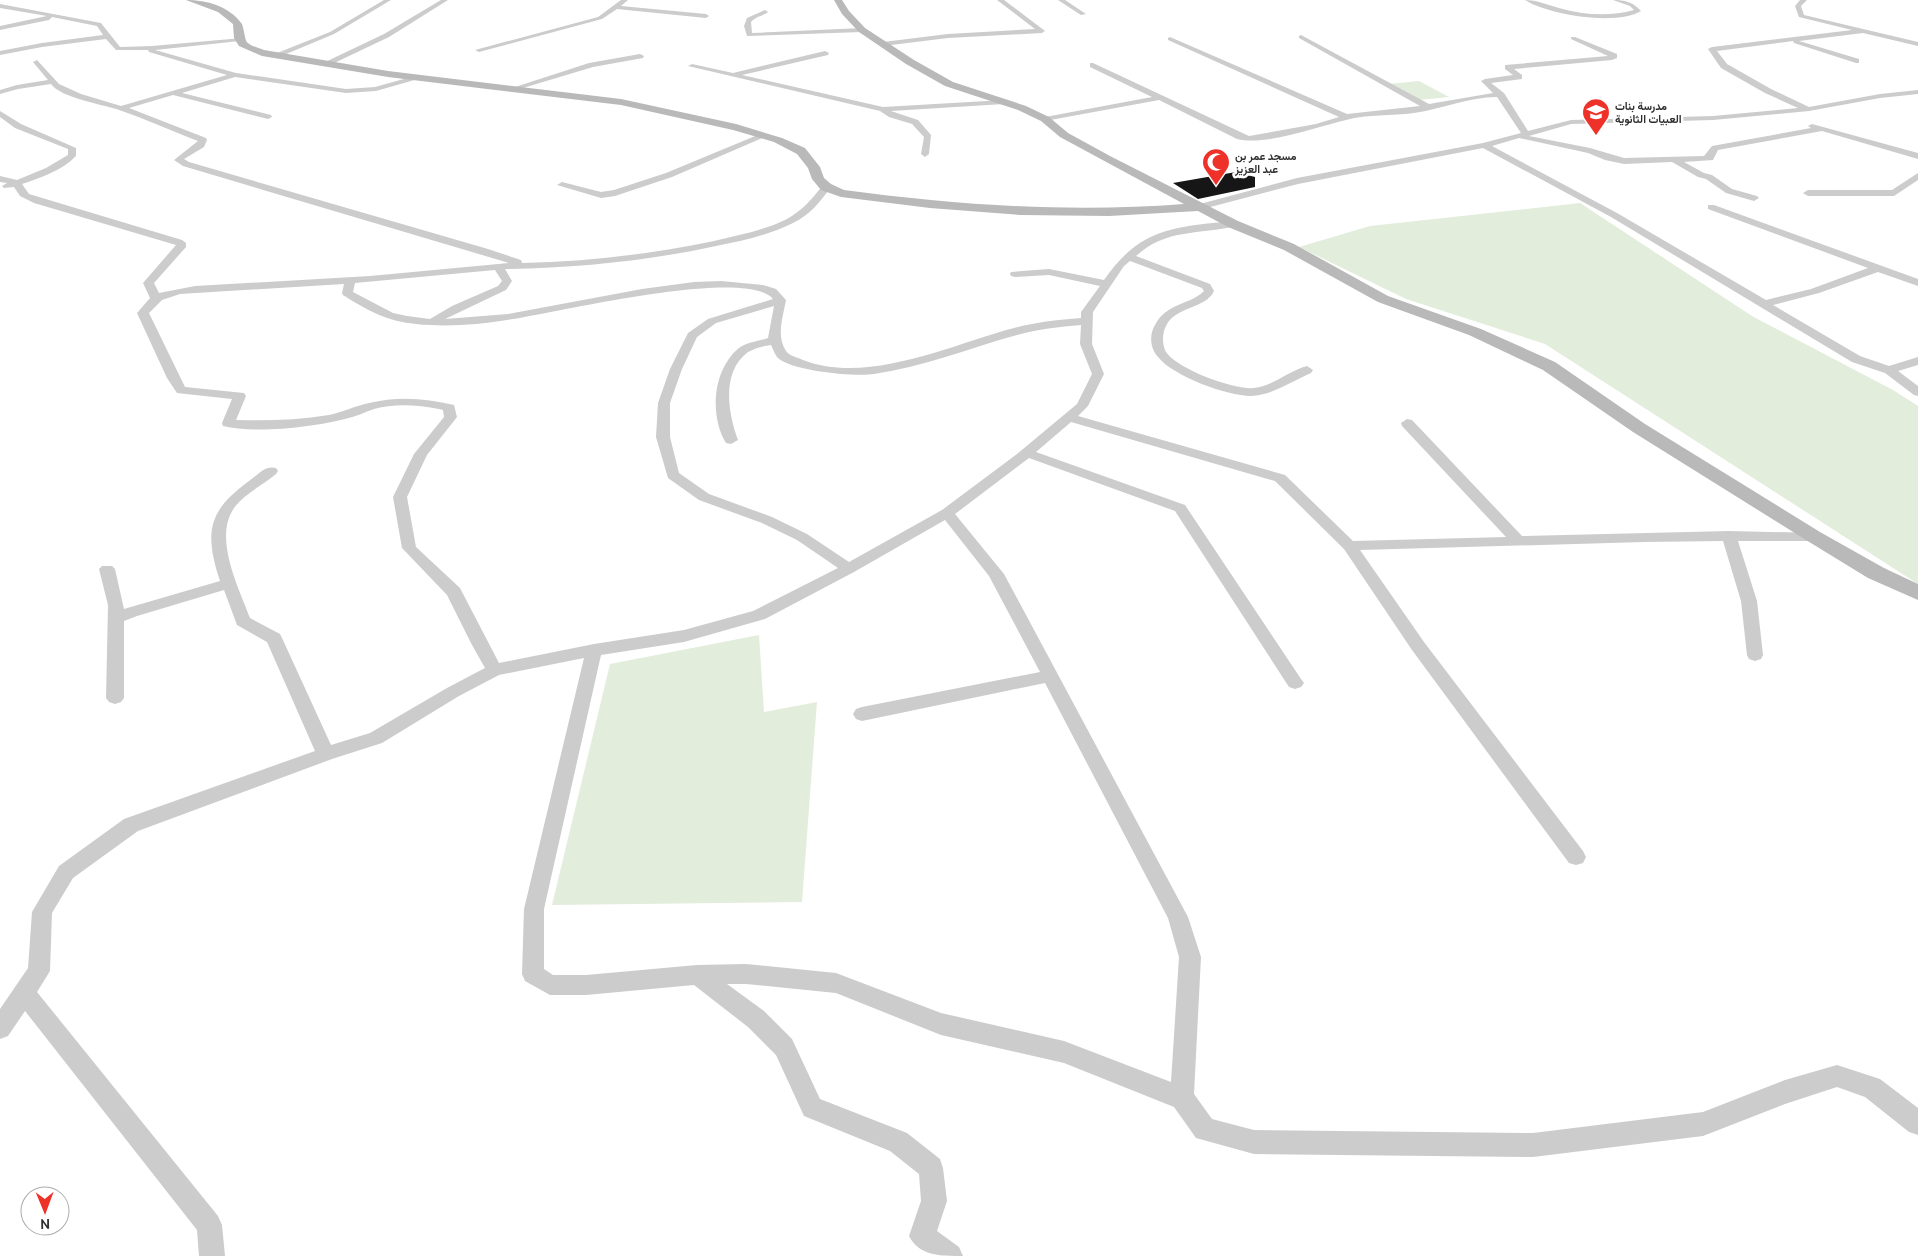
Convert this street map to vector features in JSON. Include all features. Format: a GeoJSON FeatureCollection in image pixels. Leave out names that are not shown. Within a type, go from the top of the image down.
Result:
{"type":"FeatureCollection","features":[{"type":"Feature","properties":{"kind":"street"},"geometry":{"type":"LineString","coordinates":[[190,0],[209,4],[228,16],[239,26],[240,39],[251,49],[276,56],[415,77],[649,107],[763,136],[802,151],[814,167],[818,179],[826,187],[841,193],[871,198],[1013,210],[1121,214],[1198,207],[1306,180],[1484,145],[1571,122],[1676,121],[1778,113],[1880,96],[1918,92]]}},
{"type":"Feature","properties":{"kind":"street"},"geometry":{"type":"LineString","coordinates":[[276,56],[332,33],[388,0]]}},
{"type":"Feature","properties":{"kind":"street"},"geometry":{"type":"LineString","coordinates":[[324,64],[365,48],[398,31],[445,0]]}},
{"type":"Feature","properties":{"kind":"street"},"geometry":{"type":"LineString","coordinates":[[479,50],[600,18],[626,0]]}},
{"type":"Feature","properties":{"kind":"street"},"geometry":{"type":"LineString","coordinates":[[838,0],[845,12],[862,30],[910,62],[949,84],[1022,108],[1045,119],[1072,140],[1198,207],[1289,247],[1383,299],[1483,336],[1549,366],[1639,428],[1812,536],[1876,573],[1918,593]]}},
{"type":"Feature","properties":{"kind":"street"},"geometry":{"type":"LineString","coordinates":[[884,44],[948,36],[1042,31],[1000,0]]}},
{"type":"Feature","properties":{"kind":"street"},"geometry":{"type":"LineString","coordinates":[[1061,0],[1083,14]]}},
{"type":"Feature","properties":{"kind":"street"},"geometry":{"type":"LineString","coordinates":[[1528,0],[1560,12],[1590,17],[1618,16],[1638,11],[1632,5],[1616,0]]}},
{"type":"Feature","properties":{"kind":"street"},"geometry":{"type":"LineString","coordinates":[[1804,0],[1798,6],[1801,16],[1918,44]]}},
{"type":"Feature","properties":{"kind":"street"},"geometry":{"type":"LineString","coordinates":[[0,6],[99,24],[118,49],[152,48],[240,39]]}},
{"type":"Feature","properties":{"kind":"street"},"geometry":{"type":"LineString","coordinates":[[615,7],[706,16]]}},
{"type":"Feature","properties":{"kind":"street"},"geometry":{"type":"LineString","coordinates":[[0,16],[26,10]]}},
{"type":"Feature","properties":{"kind":"street"},"geometry":{"type":"LineString","coordinates":[[765,12],[755,14],[747,22],[746,26],[749,35],[862,30]]}},
{"type":"Feature","properties":{"kind":"street"},"geometry":{"type":"LineString","coordinates":[[0,28],[58,16]]}},
{"type":"Feature","properties":{"kind":"street"},"geometry":{"type":"LineString","coordinates":[[1809,109],[1768,91],[1724,66],[1712,50],[1863,31]]}},
{"type":"Feature","properties":{"kind":"street"},"geometry":{"type":"LineString","coordinates":[[1,53],[28,47],[108,37]]}},
{"type":"Feature","properties":{"kind":"street"},"geometry":{"type":"LineString","coordinates":[[1301,38],[1426,106]]}},
{"type":"Feature","properties":{"kind":"street"},"geometry":{"type":"LineString","coordinates":[[1526,134],[1515,113],[1501,94],[1485,80],[1519,77],[1508,67],[1612,58],[1614,56],[1573,38]]}},
{"type":"Feature","properties":{"kind":"street"},"geometry":{"type":"LineString","coordinates":[[1170,39],[1346,117]]}},
{"type":"Feature","properties":{"kind":"street"},"geometry":{"type":"LineString","coordinates":[[1792,40],[1856,61]]}},
{"type":"Feature","properties":{"kind":"street"},"geometry":{"type":"LineString","coordinates":[[10,41],[28,47]]}},
{"type":"Feature","properties":{"kind":"street"},"geometry":{"type":"LineString","coordinates":[[152,48],[152,51],[178,60],[235,75],[346,91],[376,89],[415,77]]}},
{"type":"Feature","properties":{"kind":"street"},"geometry":{"type":"LineString","coordinates":[[732,75],[825,53]]}},
{"type":"Feature","properties":{"kind":"street"},"geometry":{"type":"LineString","coordinates":[[513,90],[592,66],[640,56]]}},
{"type":"Feature","properties":{"kind":"street"},"geometry":{"type":"LineString","coordinates":[[37,62],[52,82],[78,96],[121,108],[203,140],[201,145],[178,160],[186,164],[484,251],[515,261],[520,266]]}},
{"type":"Feature","properties":{"kind":"street"},"geometry":{"type":"LineString","coordinates":[[1093,65],[1240,137],[1249,139],[1317,126],[1346,117],[1416,110],[1465,97],[1501,94]]}},
{"type":"Feature","properties":{"kind":"street"},"geometry":{"type":"LineString","coordinates":[[692,66],[883,109],[1004,102]]}},
{"type":"Feature","properties":{"kind":"street"},"geometry":{"type":"LineString","coordinates":[[121,108],[235,75]]}},
{"type":"Feature","properties":{"kind":"street"},"geometry":{"type":"LineString","coordinates":[[0,92],[16,87],[52,82]]}},
{"type":"Feature","properties":{"kind":"street"},"geometry":{"type":"LineString","coordinates":[[173,93],[268,118]]}},
{"type":"Feature","properties":{"kind":"street"},"geometry":{"type":"LineString","coordinates":[[1045,119],[1160,98]]}},
{"type":"Feature","properties":{"kind":"street"},"geometry":{"type":"LineString","coordinates":[[883,109],[892,115],[916,122],[928,137],[925,154]]}},
{"type":"Feature","properties":{"kind":"street"},"geometry":{"type":"LineString","coordinates":[[0,113],[18,126],[72,148],[72,156],[63,162],[17,183],[0,188]]}},
{"type":"Feature","properties":{"kind":"street"},"geometry":{"type":"LineString","coordinates":[[1778,113],[1821,129],[1918,156]]}},
{"type":"Feature","properties":{"kind":"street"},"geometry":{"type":"LineString","coordinates":[[1517,136],[1590,151],[1608,158],[1624,161],[1673,160],[1710,158],[1711,152],[1715,148],[1821,129]]}},
{"type":"Feature","properties":{"kind":"street"},"geometry":{"type":"LineString","coordinates":[[562,185],[602,195],[614,193],[669,175],[763,136]]}},
{"type":"Feature","properties":{"kind":"street"},"geometry":{"type":"LineString","coordinates":[[1484,145],[1614,215],[1856,359],[1889,370],[1918,392]]}},
{"type":"Feature","properties":{"kind":"street"},"geometry":{"type":"LineString","coordinates":[[1673,160],[1701,175],[1709,177],[1729,191],[1754,198]]}},
{"type":"Feature","properties":{"kind":"street"},"geometry":{"type":"LineString","coordinates":[[1808,193],[1894,193],[1918,176]]}},
{"type":"Feature","properties":{"kind":"street"},"geometry":{"type":"LineString","coordinates":[[0,179],[17,183]]}},
{"type":"Feature","properties":{"kind":"street"},"geometry":{"type":"LineString","coordinates":[[17,183],[24,196],[178,242],[182,245],[148,283],[156,298]]}},
{"type":"Feature","properties":{"kind":"street"},"geometry":{"type":"LineString","coordinates":[[496,670],[480,645],[454,592],[409,548],[400,497],[421,454],[451,417],[449,408],[433,403],[406,403],[373,406],[345,416],[284,424],[228,422],[240,396],[181,390],[173,378],[143,314],[147,304],[169,293],[195,289],[350,280],[498,266],[566,265],[667,253],[750,236],[790,221],[812,206],[826,187]]}},
{"type":"Feature","properties":{"kind":"street"},"geometry":{"type":"LineString","coordinates":[[1711,207],[1918,283]]}},
{"type":"Feature","properties":{"kind":"street"},"geometry":{"type":"LineString","coordinates":[[0,1028],[39,971],[42,912],[66,872],[131,825],[326,754],[376,738],[453,692],[496,670],[594,650],[684,636],[759,615],[849,569],[947,513],[1027,452],[1082,406],[1098,374],[1086,344],[1085,321],[1087,312],[1127,256],[1144,243],[1165,234],[1193,228],[1233,224]]}},
{"type":"Feature","properties":{"kind":"street"},"geometry":{"type":"LineString","coordinates":[[1127,256],[1206,286],[1207,295],[1169,314],[1161,324],[1156,338],[1162,355],[1171,363],[1203,380],[1235,390],[1250,392],[1260,390],[1307,370]]}},
{"type":"Feature","properties":{"kind":"street"},"geometry":{"type":"LineString","coordinates":[[432,322],[456,308],[502,288],[507,281],[498,266]]}},
{"type":"Feature","properties":{"kind":"street"},"geometry":{"type":"LineString","coordinates":[[1765,304],[1815,291],[1879,268]]}},
{"type":"Feature","properties":{"kind":"street"},"geometry":{"type":"LineString","coordinates":[[1015,274],[1032,271],[1087,278],[1106,284]]}},
{"type":"Feature","properties":{"kind":"street"},"geometry":{"type":"LineString","coordinates":[[350,280],[347,293],[367,306],[416,322],[479,320],[707,284],[755,287],[772,291],[780,300]]}},
{"type":"Feature","properties":{"kind":"street"},"geometry":{"type":"LineString","coordinates":[[780,300],[774,340],[783,356],[808,366],[844,372],[873,372],[920,360],[1017,330],[1085,321]]}},
{"type":"Feature","properties":{"kind":"street"},"geometry":{"type":"LineString","coordinates":[[780,300],[712,321],[692,335],[676,369],[664,403],[663,437],[673,475],[704,497],[767,520],[802,537],[849,569]]}},
{"type":"Feature","properties":{"kind":"street"},"geometry":{"type":"LineString","coordinates":[[731,440],[727,430],[722,392],[729,366],[744,349],[774,340]]}},
{"type":"Feature","properties":{"kind":"street"},"geometry":{"type":"LineString","coordinates":[[1889,370],[1918,361]]}},
{"type":"Feature","properties":{"kind":"street"},"geometry":{"type":"LineString","coordinates":[[1068,417],[1280,478],[1349,546],[1418,646],[1576,857]]}},
{"type":"Feature","properties":{"kind":"street"},"geometry":{"type":"LineString","coordinates":[[1407,423],[1518,541]]}},
{"type":"Feature","properties":{"kind":"street"},"geometry":{"type":"LineString","coordinates":[[1027,452],[1180,508],[1295,683]]}},
{"type":"Feature","properties":{"kind":"street"},"geometry":{"type":"LineString","coordinates":[[271,471],[229,505],[221,518],[218,549],[243,621],[274,638],[326,754]]}},
{"type":"Feature","properties":{"kind":"street"},"geometry":{"type":"LineString","coordinates":[[947,513],[996,574],[1178,916],[1190,957],[1182,1098]]}},
{"type":"Feature","properties":{"kind":"street"},"geometry":{"type":"LineString","coordinates":[[1349,546],[1730,536],[1812,536]]}},
{"type":"Feature","properties":{"kind":"street"},"geometry":{"type":"LineString","coordinates":[[1730,536],[1749,601],[1755,655]]}},
{"type":"Feature","properties":{"kind":"street"},"geometry":{"type":"LineString","coordinates":[[107,569],[116,605],[115,698]]}},
{"type":"Feature","properties":{"kind":"street"},"geometry":{"type":"LineString","coordinates":[[115,619],[131,612],[230,583]]}},
{"type":"Feature","properties":{"kind":"street"},"geometry":{"type":"LineString","coordinates":[[594,650],[534,909],[533,974],[550,985],[586,985],[697,975],[746,974],[836,982],[940,1024],[1064,1052],[1182,1098],[1205,1129],[1254,1142],[1533,1145],[1702,1124],[1785,1092],[1837,1076],[1872,1087],[1918,1123]]}},
{"type":"Feature","properties":{"kind":"street"},"geometry":{"type":"LineString","coordinates":[[862,714],[1050,676]]}},
{"type":"Feature","properties":{"kind":"street"},"geometry":{"type":"LineString","coordinates":[[697,975],[756,1019],[784,1047],[812,1108],[898,1142],[931,1168],[934,1201],[922,1236],[950,1256]]}},
{"type":"Feature","properties":{"kind":"street"},"geometry":{"type":"LineString","coordinates":[[24,993],[208,1225],[212,1256]]}},
{"type":"Feature","properties":{"kind":"green space"},"geometry":{"type":"Polygon","coordinates":[[[1419,81],[1449,97],[1419,100],[1388,84],[1419,81]]]}},
{"type":"Feature","properties":{"kind":"green space"},"geometry":{"type":"Polygon","coordinates":[[[1580,203],[1752,316],[1893,390],[1918,406],[1918,584],[1545,344],[1406,299],[1299,247],[1370,226],[1580,203]]]}},
{"type":"Feature","properties":{"kind":"green space"},"geometry":{"type":"Polygon","coordinates":[[[759,635],[764,712],[817,702],[802,902],[552,905],[610,664],[759,635]]]}},
{"type":"Feature","properties":{"kind":"building","name":"مسجد عمر بن عبد العزيز"},"geometry":{"type":"Polygon","coordinates":[[[1236,172],[1255,177],[1255,187],[1198,199],[1173,183],[1236,172]]]}},
{"type":"Feature","properties":{"kind":"place","name":"مدرسة بنات العبيات الثانوية"},"geometry":{"type":"Point","coordinates":[1596,136]}},
{"type":"Feature","properties":{"kind":"place","name":"مسجد عمر بن عبد العزيز"},"geometry":{"type":"Point","coordinates":[1216,186]}}]}
